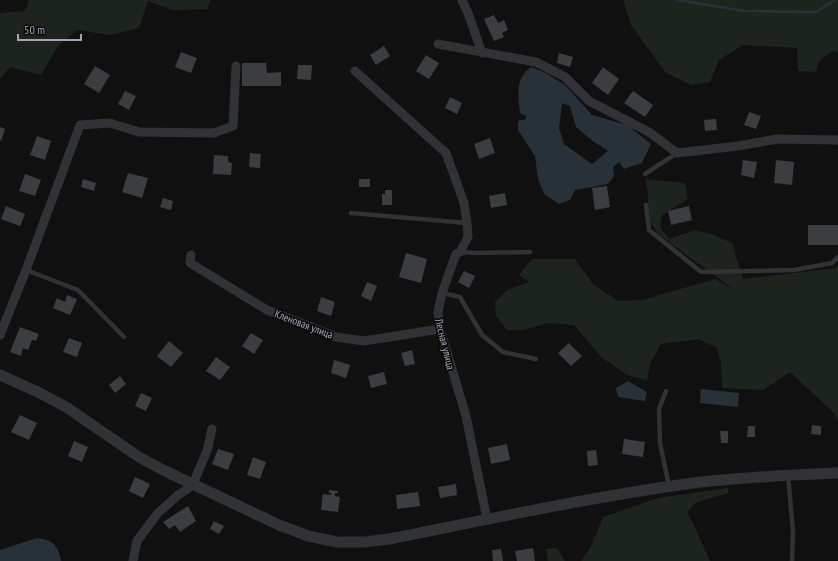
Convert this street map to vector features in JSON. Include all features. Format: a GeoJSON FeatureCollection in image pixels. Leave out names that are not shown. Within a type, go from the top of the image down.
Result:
{"type":"FeatureCollection","features":[{"type":"Feature","properties":{"kind":"street"},"geometry":{"type":"LineString","coordinates":[[462,0],[482,53]]}},
{"type":"Feature","properties":{"kind":"street"},"geometry":{"type":"LineString","coordinates":[[438,44],[536,62],[565,77],[590,101],[649,132],[677,153],[738,146],[777,139],[838,140]]}},
{"type":"Feature","properties":{"kind":"street"},"geometry":{"type":"LineString","coordinates":[[0,335],[80,125],[110,124],[139,132],[214,133],[233,126],[236,66]]}},
{"type":"Feature","properties":{"kind":"street","name":"Лесная улица"},"geometry":{"type":"LineString","coordinates":[[354,71],[446,153],[464,203],[468,237],[460,252],[456,254],[442,293],[438,312],[440,329],[466,416],[486,519]]}},
{"type":"Feature","properties":{"kind":"street","name":"Кленовая улица"},"geometry":{"type":"LineString","coordinates":[[191,255],[190,263],[268,310],[336,337],[364,340],[440,329]]}},
{"type":"Feature","properties":{"kind":"street"},"geometry":{"type":"LineString","coordinates":[[0,375],[59,403],[139,457],[193,484],[308,536],[337,542],[365,542],[546,507],[669,487],[740,478],[838,473]]}},
{"type":"Feature","properties":{"kind":"street"},"geometry":{"type":"LineString","coordinates":[[133,561],[138,541],[157,514],[193,484],[208,451],[212,429]]}},
{"type":"Feature","properties":{"kind":"lane"},"geometry":{"type":"LineString","coordinates":[[645,174],[677,153]]}},
{"type":"Feature","properties":{"kind":"lane"},"geometry":{"type":"LineString","coordinates":[[646,205],[649,230],[700,272],[794,270],[832,263],[838,257]]}},
{"type":"Feature","properties":{"kind":"lane"},"geometry":{"type":"LineString","coordinates":[[351,213],[467,223]]}},
{"type":"Feature","properties":{"kind":"lane"},"geometry":{"type":"LineString","coordinates":[[460,252],[530,252]]}},
{"type":"Feature","properties":{"kind":"lane"},"geometry":{"type":"LineString","coordinates":[[26,270],[78,290],[124,337]]}},
{"type":"Feature","properties":{"kind":"lane"},"geometry":{"type":"LineString","coordinates":[[442,293],[460,297],[482,335],[503,352],[536,359]]}},
{"type":"Feature","properties":{"kind":"lane"},"geometry":{"type":"LineString","coordinates":[[666,391],[659,409],[660,443],[669,487]]}},
{"type":"Feature","properties":{"kind":"lane"},"geometry":{"type":"LineString","coordinates":[[788,475],[793,532],[792,561]]}},
{"type":"Feature","properties":{"kind":"shaded area"},"geometry":{"type":"Polygon","coordinates":[[[29,0],[211,0],[207,9],[172,10],[148,1],[139,28],[110,35],[77,30],[58,46],[41,75],[10,67],[0,79],[0,15],[2,13],[25,11],[29,0]]]}},
{"type":"Feature","properties":{"kind":"shaded area"},"geometry":{"type":"Polygon","coordinates":[[[623,0],[838,0],[838,52],[833,51],[820,60],[815,72],[798,71],[797,48],[743,45],[719,60],[710,82],[691,85],[665,72],[631,25],[623,0]]]}},
{"type":"Feature","properties":{"kind":"shaded area"},"geometry":{"type":"Polygon","coordinates":[[[531,67],[544,72],[565,85],[592,115],[627,125],[651,144],[642,163],[624,169],[619,162],[613,167],[614,176],[608,184],[575,190],[570,200],[559,204],[544,194],[538,179],[535,156],[518,130],[518,121],[526,119],[526,116],[520,113],[518,93],[522,76],[531,67]],[[562,103],[559,128],[564,144],[592,164],[608,151],[576,127],[570,106],[562,103]]]}},
{"type":"Feature","properties":{"kind":"shaded area"},"geometry":{"type":"Polygon","coordinates":[[[645,179],[685,183],[688,199],[662,215],[660,227],[669,239],[695,230],[712,234],[732,243],[743,279],[836,268],[838,266],[838,421],[834,413],[790,372],[763,390],[722,388],[721,363],[717,348],[699,339],[661,344],[650,364],[647,380],[627,375],[601,357],[574,325],[547,323],[523,330],[507,330],[496,316],[495,302],[507,290],[529,282],[519,275],[532,259],[575,259],[593,284],[618,301],[642,300],[715,279],[734,290],[658,234],[648,218],[648,191],[645,179]]]}},
{"type":"Feature","properties":{"kind":"shaded area"},"geometry":{"type":"Polygon","coordinates":[[[628,381],[647,392],[645,401],[618,397],[616,388],[628,381]]]}},
{"type":"Feature","properties":{"kind":"shaded area"},"geometry":{"type":"Polygon","coordinates":[[[701,389],[739,393],[738,407],[700,403],[701,389]]]}},
{"type":"Feature","properties":{"kind":"shaded area"},"geometry":{"type":"Polygon","coordinates":[[[728,488],[728,493],[695,503],[687,513],[710,561],[581,561],[591,546],[603,517],[658,498],[728,488]]]}},
{"type":"Feature","properties":{"kind":"shaded area"},"geometry":{"type":"Polygon","coordinates":[[[37,538],[47,540],[54,544],[61,561],[0,561],[0,550],[37,538]]]}},
{"type":"Feature","properties":{"kind":"shaded area"},"geometry":{"type":"Polygon","coordinates":[[[557,548],[565,561],[548,561],[546,549],[557,548]]]}},
{"type":"Feature","properties":{"kind":"building"},"geometry":{"type":"Polygon","coordinates":[[[494,15],[498,23],[504,20],[508,30],[502,33],[504,37],[494,41],[484,19],[494,15]]]}},
{"type":"Feature","properties":{"kind":"building"},"geometry":{"type":"Polygon","coordinates":[[[384,46],[390,56],[376,65],[370,55],[384,46]]]}},
{"type":"Feature","properties":{"kind":"building"},"geometry":{"type":"Polygon","coordinates":[[[181,52],[197,58],[191,73],[175,67],[181,52]]]}},
{"type":"Feature","properties":{"kind":"building"},"geometry":{"type":"Polygon","coordinates":[[[559,53],[573,57],[570,67],[557,63],[559,53]]]}},
{"type":"Feature","properties":{"kind":"building"},"geometry":{"type":"Polygon","coordinates":[[[426,55],[439,63],[429,79],[416,71],[426,55]]]}},
{"type":"Feature","properties":{"kind":"building"},"geometry":{"type":"Polygon","coordinates":[[[242,63],[266,63],[267,73],[281,72],[281,86],[242,86],[242,63]]]}},
{"type":"Feature","properties":{"kind":"building"},"geometry":{"type":"Polygon","coordinates":[[[298,65],[312,65],[311,80],[297,79],[298,65]]]}},
{"type":"Feature","properties":{"kind":"building"},"geometry":{"type":"Polygon","coordinates":[[[95,66],[110,75],[99,93],[84,84],[95,66]]]}},
{"type":"Feature","properties":{"kind":"building"},"geometry":{"type":"Polygon","coordinates":[[[603,67],[619,79],[608,95],[592,83],[603,67]]]}},
{"type":"Feature","properties":{"kind":"building"},"geometry":{"type":"Polygon","coordinates":[[[125,91],[136,96],[129,110],[118,104],[125,91]]]}},
{"type":"Feature","properties":{"kind":"building"},"geometry":{"type":"Polygon","coordinates":[[[633,91],[653,105],[645,117],[624,103],[633,91]]]}},
{"type":"Feature","properties":{"kind":"building"},"geometry":{"type":"Polygon","coordinates":[[[450,97],[462,103],[457,114],[445,108],[450,97]]]}},
{"type":"Feature","properties":{"kind":"building"},"geometry":{"type":"Polygon","coordinates":[[[749,112],[761,116],[756,129],[744,125],[749,112]]]}},
{"type":"Feature","properties":{"kind":"building"},"geometry":{"type":"Polygon","coordinates":[[[716,119],[717,130],[705,131],[704,120],[716,119]]]}},
{"type":"Feature","properties":{"kind":"building"},"geometry":{"type":"Polygon","coordinates":[[[0,127],[5,129],[1,141],[0,140],[0,127]]]}},
{"type":"Feature","properties":{"kind":"building"},"geometry":{"type":"Polygon","coordinates":[[[37,136],[51,141],[45,160],[30,155],[37,136]]]}},
{"type":"Feature","properties":{"kind":"building"},"geometry":{"type":"Polygon","coordinates":[[[490,138],[495,153],[479,159],[474,144],[490,138]]]}},
{"type":"Feature","properties":{"kind":"building"},"geometry":{"type":"Polygon","coordinates":[[[250,153],[261,154],[260,168],[249,167],[250,153]]]}},
{"type":"Feature","properties":{"kind":"building"},"geometry":{"type":"Polygon","coordinates":[[[214,155],[228,156],[228,162],[232,163],[231,175],[213,174],[214,155]]]}},
{"type":"Feature","properties":{"kind":"building"},"geometry":{"type":"Polygon","coordinates":[[[743,160],[757,162],[754,178],[741,175],[743,160]]]}},
{"type":"Feature","properties":{"kind":"building"},"geometry":{"type":"Polygon","coordinates":[[[776,160],[794,162],[792,185],[774,183],[776,160]]]}},
{"type":"Feature","properties":{"kind":"building"},"geometry":{"type":"Polygon","coordinates":[[[128,173],[148,178],[142,198],[122,192],[128,173]]]}},
{"type":"Feature","properties":{"kind":"building"},"geometry":{"type":"Polygon","coordinates":[[[25,174],[41,180],[35,196],[19,191],[25,174]]]}},
{"type":"Feature","properties":{"kind":"building"},"geometry":{"type":"Polygon","coordinates":[[[83,179],[96,183],[94,191],[81,187],[83,179]]]}},
{"type":"Feature","properties":{"kind":"building"},"geometry":{"type":"Polygon","coordinates":[[[359,179],[370,179],[370,187],[359,187],[359,179]]]}},
{"type":"Feature","properties":{"kind":"building"},"geometry":{"type":"Polygon","coordinates":[[[607,186],[610,207],[595,210],[592,188],[607,186]]]}},
{"type":"Feature","properties":{"kind":"building"},"geometry":{"type":"Polygon","coordinates":[[[385,190],[392,190],[392,205],[382,205],[382,194],[385,194],[385,190]]]}},
{"type":"Feature","properties":{"kind":"building"},"geometry":{"type":"Polygon","coordinates":[[[505,193],[507,205],[491,208],[489,196],[505,193]]]}},
{"type":"Feature","properties":{"kind":"building"},"geometry":{"type":"Polygon","coordinates":[[[163,198],[173,201],[171,210],[160,207],[163,198]]]}},
{"type":"Feature","properties":{"kind":"building"},"geometry":{"type":"Polygon","coordinates":[[[6,206],[25,214],[20,226],[1,219],[6,206]]]}},
{"type":"Feature","properties":{"kind":"building"},"geometry":{"type":"Polygon","coordinates":[[[689,206],[692,220],[671,225],[668,211],[689,206]]]}},
{"type":"Feature","properties":{"kind":"building"},"geometry":{"type":"Polygon","coordinates":[[[808,225],[838,225],[838,245],[808,245],[808,225]]]}},
{"type":"Feature","properties":{"kind":"building"},"geometry":{"type":"Polygon","coordinates":[[[406,253],[427,259],[421,283],[399,277],[406,253]]]}},
{"type":"Feature","properties":{"kind":"building"},"geometry":{"type":"Polygon","coordinates":[[[464,271],[475,276],[469,288],[458,282],[464,271]]]}},
{"type":"Feature","properties":{"kind":"building"},"geometry":{"type":"Polygon","coordinates":[[[367,282],[377,286],[371,301],[361,296],[367,282]]]}},
{"type":"Feature","properties":{"kind":"building"},"geometry":{"type":"Polygon","coordinates":[[[67,295],[77,299],[70,315],[53,308],[57,298],[65,302],[67,295]]]}},
{"type":"Feature","properties":{"kind":"building"},"geometry":{"type":"Polygon","coordinates":[[[321,297],[335,302],[331,316],[317,311],[321,297]]]}},
{"type":"Feature","properties":{"kind":"building"},"geometry":{"type":"Polygon","coordinates":[[[20,327],[39,334],[36,341],[32,340],[28,350],[23,348],[21,356],[10,352],[20,327]]]}},
{"type":"Feature","properties":{"kind":"building"},"geometry":{"type":"Polygon","coordinates":[[[251,333],[263,340],[254,354],[242,346],[251,333]]]}},
{"type":"Feature","properties":{"kind":"building"},"geometry":{"type":"Polygon","coordinates":[[[69,338],[82,343],[77,357],[63,352],[69,338]]]}},
{"type":"Feature","properties":{"kind":"building"},"geometry":{"type":"Polygon","coordinates":[[[169,341],[183,353],[171,367],[157,356],[169,341]]]}},
{"type":"Feature","properties":{"kind":"building"},"geometry":{"type":"Polygon","coordinates":[[[569,343],[582,356],[571,366],[558,353],[569,343]]]}},
{"type":"Feature","properties":{"kind":"building"},"geometry":{"type":"Polygon","coordinates":[[[412,350],[415,364],[405,366],[401,353],[412,350]]]}},
{"type":"Feature","properties":{"kind":"building"},"geometry":{"type":"Polygon","coordinates":[[[216,357],[230,367],[220,380],[206,371],[216,357]]]}},
{"type":"Feature","properties":{"kind":"building"},"geometry":{"type":"Polygon","coordinates":[[[334,360],[350,365],[346,378],[331,373],[334,360]]]}},
{"type":"Feature","properties":{"kind":"building"},"geometry":{"type":"Polygon","coordinates":[[[384,372],[387,384],[371,388],[368,376],[384,372]]]}},
{"type":"Feature","properties":{"kind":"building"},"geometry":{"type":"Polygon","coordinates":[[[120,376],[126,384],[115,393],[109,385],[120,376]]]}},
{"type":"Feature","properties":{"kind":"building"},"geometry":{"type":"Polygon","coordinates":[[[141,393],[152,398],[146,411],[135,406],[141,393]]]}},
{"type":"Feature","properties":{"kind":"building"},"geometry":{"type":"Polygon","coordinates":[[[20,415],[37,423],[29,440],[11,432],[20,415]]]}},
{"type":"Feature","properties":{"kind":"building"},"geometry":{"type":"Polygon","coordinates":[[[812,425],[821,426],[821,435],[811,434],[812,425]]]}},
{"type":"Feature","properties":{"kind":"building"},"geometry":{"type":"Polygon","coordinates":[[[748,426],[755,426],[755,437],[747,437],[748,426]]]}},
{"type":"Feature","properties":{"kind":"building"},"geometry":{"type":"Polygon","coordinates":[[[720,431],[728,431],[728,443],[721,443],[720,431]]]}},
{"type":"Feature","properties":{"kind":"building"},"geometry":{"type":"Polygon","coordinates":[[[624,439],[645,442],[643,457],[622,454],[624,439]]]}},
{"type":"Feature","properties":{"kind":"building"},"geometry":{"type":"Polygon","coordinates":[[[74,441],[88,447],[82,462],[68,456],[74,441]]]}},
{"type":"Feature","properties":{"kind":"building"},"geometry":{"type":"Polygon","coordinates":[[[507,444],[510,460],[491,464],[488,448],[507,444]]]}},
{"type":"Feature","properties":{"kind":"building"},"geometry":{"type":"Polygon","coordinates":[[[218,449],[234,454],[228,470],[212,464],[218,449]]]}},
{"type":"Feature","properties":{"kind":"building"},"geometry":{"type":"Polygon","coordinates":[[[596,450],[598,465],[588,466],[587,451],[596,450]]]}},
{"type":"Feature","properties":{"kind":"building"},"geometry":{"type":"Polygon","coordinates":[[[253,457],[266,462],[260,479],[247,475],[253,457]]]}},
{"type":"Feature","properties":{"kind":"building"},"geometry":{"type":"Polygon","coordinates":[[[135,477],[150,484],[143,498],[129,491],[135,477]]]}},
{"type":"Feature","properties":{"kind":"building"},"geometry":{"type":"Polygon","coordinates":[[[456,484],[457,495],[440,498],[438,487],[456,484]]]}},
{"type":"Feature","properties":{"kind":"building"},"geometry":{"type":"Polygon","coordinates":[[[329,490],[338,491],[338,493],[335,493],[335,496],[340,497],[338,512],[321,510],[323,494],[331,495],[329,490]]]}},
{"type":"Feature","properties":{"kind":"building"},"geometry":{"type":"Polygon","coordinates":[[[418,492],[420,506],[397,509],[396,495],[418,492]]]}},
{"type":"Feature","properties":{"kind":"building"},"geometry":{"type":"Polygon","coordinates":[[[188,506],[196,521],[180,532],[175,525],[169,529],[163,522],[188,506]]]}},
{"type":"Feature","properties":{"kind":"building"},"geometry":{"type":"Polygon","coordinates":[[[214,521],[224,526],[219,534],[210,529],[214,521]]]}},
{"type":"Feature","properties":{"kind":"building"},"geometry":{"type":"Polygon","coordinates":[[[533,548],[535,561],[517,561],[515,551],[533,548]]]}},
{"type":"Feature","properties":{"kind":"building"},"geometry":{"type":"Polygon","coordinates":[[[501,549],[503,561],[493,561],[492,550],[501,549]]]}},
{"type":"Feature","properties":{"kind":"waterway"},"geometry":{"type":"LineString","coordinates":[[678,0],[744,11],[816,12],[835,0]]}}]}
